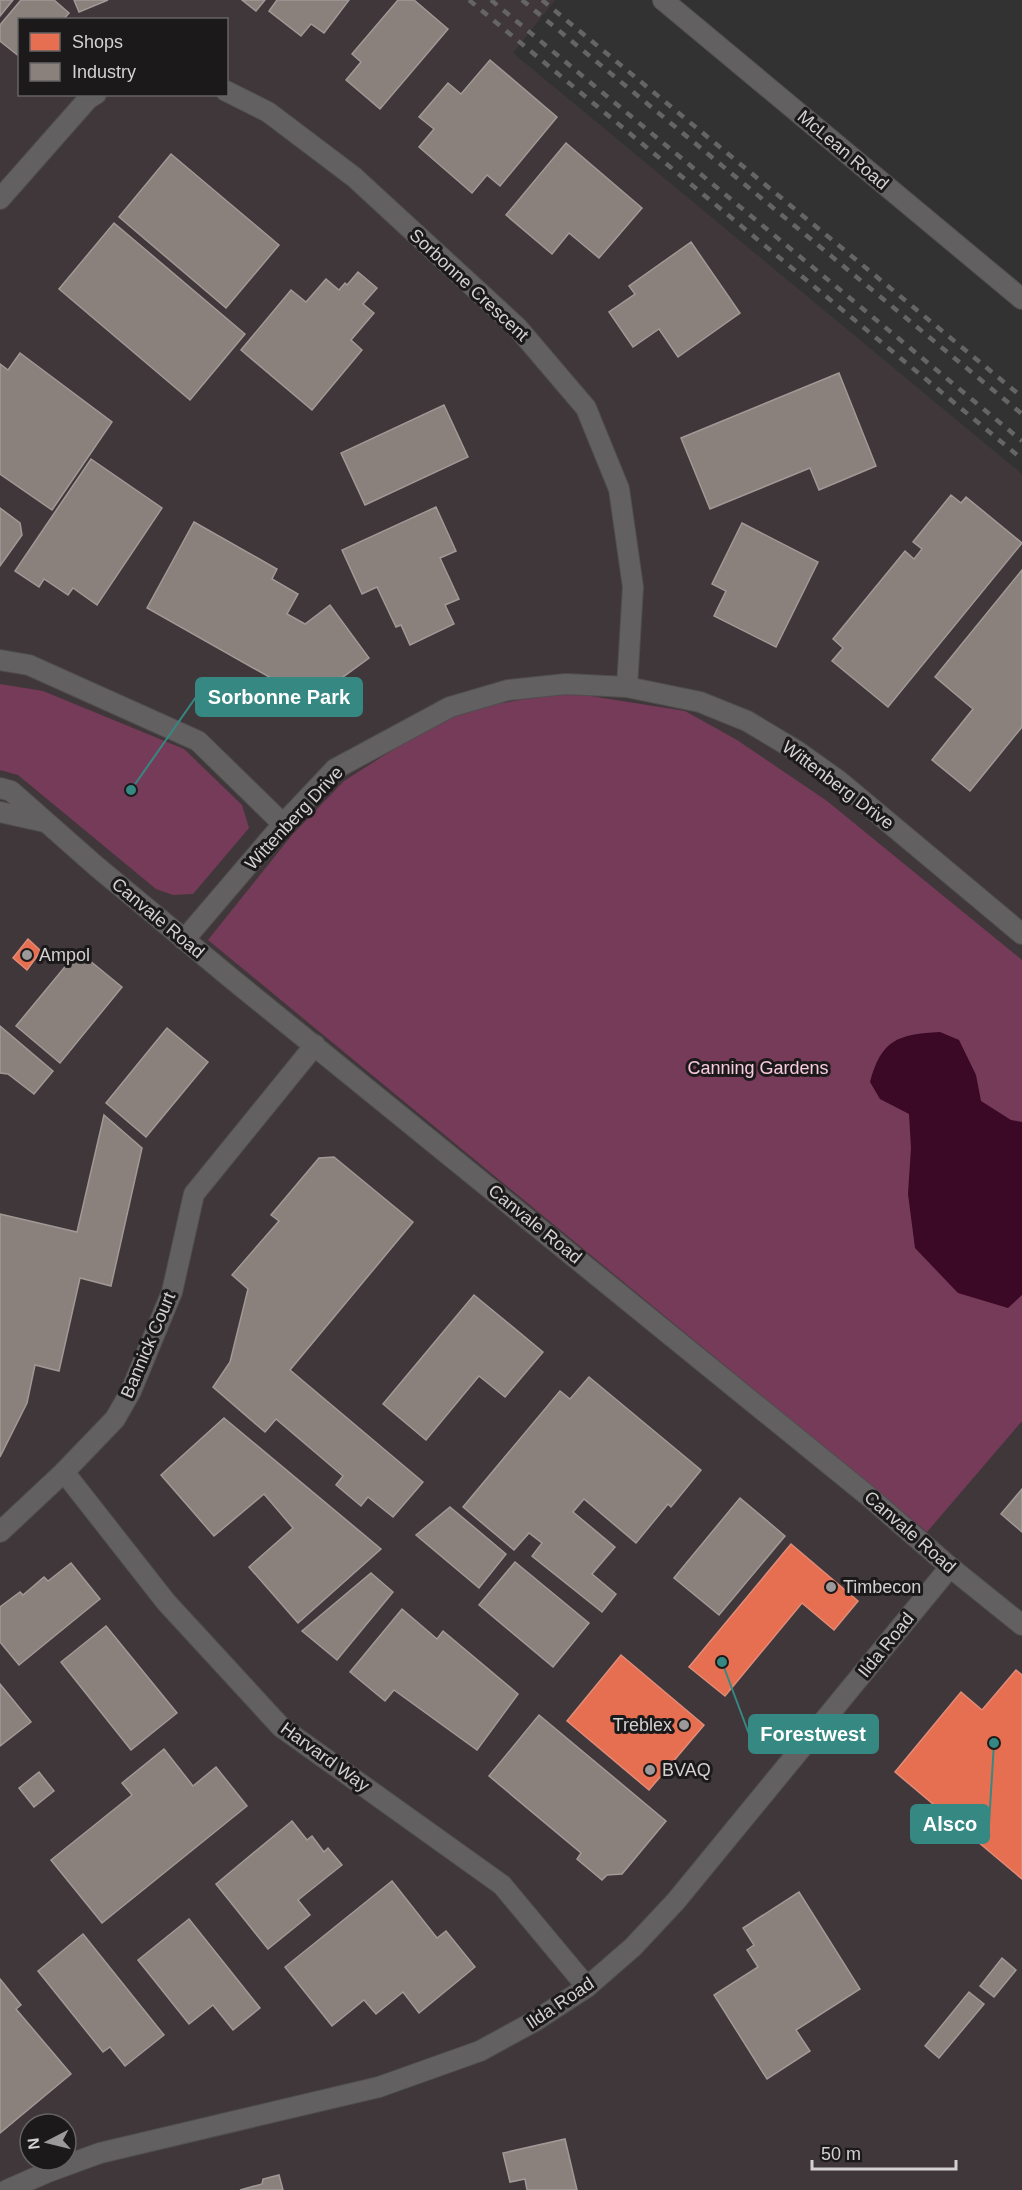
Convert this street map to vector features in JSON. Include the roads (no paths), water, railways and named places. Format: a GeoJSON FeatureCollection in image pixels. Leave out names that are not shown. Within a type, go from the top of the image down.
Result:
{"type":"FeatureCollection","features":[{"type":"Feature","properties":{"kind":"street","name":"McLean Road"},"geometry":{"type":"LineString","coordinates":[[663,0],[1022,299]]}},
{"type":"Feature","properties":{"kind":"street","name":"Sorbonne Crescent"},"geometry":{"type":"LineString","coordinates":[[228,92],[268,112],[354,177],[517,327],[586,408],[619,489],[633,587],[627,687]]}},
{"type":"Feature","properties":{"kind":"street"},"geometry":{"type":"LineString","coordinates":[[0,199],[93,96]]}},
{"type":"Feature","properties":{"kind":"street"},"geometry":{"type":"LineString","coordinates":[[0,660],[29,665],[198,741],[283,824]]}},
{"type":"Feature","properties":{"kind":"street","name":"Wittenberg Drive"},"geometry":{"type":"LineString","coordinates":[[184,940],[283,824],[335,769],[450,707],[508,690],[566,684],[627,687],[700,702],[747,721],[797,751],[838,782],[1022,934]]}},
{"type":"Feature","properties":{"kind":"street","name":"Canvale Road"},"geometry":{"type":"LineString","coordinates":[[0,788],[11,791],[184,940],[867,1495],[950,1567],[1022,1625]]}},
{"type":"Feature","properties":{"kind":"street","name":"Canvale Road"},"geometry":{"type":"LineString","coordinates":[[0,812],[48,823]]}},
{"type":"Feature","properties":{"kind":"street","name":"Bannick Court"},"geometry":{"type":"LineString","coordinates":[[0,1532],[64,1472],[115,1419],[130,1391],[172,1292],[194,1194],[315,1045]]}},
{"type":"Feature","properties":{"kind":"street","name":"Harvard Way"},"geometry":{"type":"LineString","coordinates":[[64,1472],[166,1602],[281,1727],[502,1885],[587,1988]]}},
{"type":"Feature","properties":{"kind":"street","name":"Ilda Road"},"geometry":{"type":"LineString","coordinates":[[7,2190],[100,2153],[391,2083],[480,2051],[535,2021],[587,1988],[633,1947],[676,1901],[950,1567]]}},
{"type":"Feature","properties":{"kind":"railway"},"geometry":{"type":"LineString","coordinates":[[469,0],[1022,459]]}},
{"type":"Feature","properties":{"kind":"railway"},"geometry":{"type":"LineString","coordinates":[[491,0],[1022,441]]}},
{"type":"Feature","properties":{"kind":"railway"},"geometry":{"type":"LineString","coordinates":[[522,0],[1022,414]]}},
{"type":"Feature","properties":{"kind":"railway"},"geometry":{"type":"LineString","coordinates":[[542,0],[1022,397]]}},
{"type":"Feature","properties":{"kind":"place","name":"Sorbonne Park"},"geometry":{"type":"Point","coordinates":[131,790]}},
{"type":"Feature","properties":{"kind":"place","name":"Ampol"},"geometry":{"type":"Point","coordinates":[27,955]}},
{"type":"Feature","properties":{"kind":"place","name":"Timbecon"},"geometry":{"type":"Point","coordinates":[831,1587]}},
{"type":"Feature","properties":{"kind":"place","name":"Forestwest"},"geometry":{"type":"Point","coordinates":[722,1662]}},
{"type":"Feature","properties":{"kind":"place","name":"Treblex"},"geometry":{"type":"Point","coordinates":[684,1725]}},
{"type":"Feature","properties":{"kind":"place","name":"Alsco"},"geometry":{"type":"Point","coordinates":[994,1743]}},
{"type":"Feature","properties":{"kind":"place","name":"BVAQ"},"geometry":{"type":"Point","coordinates":[650,1770]}},
{"type":"Feature","properties":{"kind":"park label","name":"Canning Gardens"},"geometry":{"type":"Point","coordinates":[758,1068]}}]}
